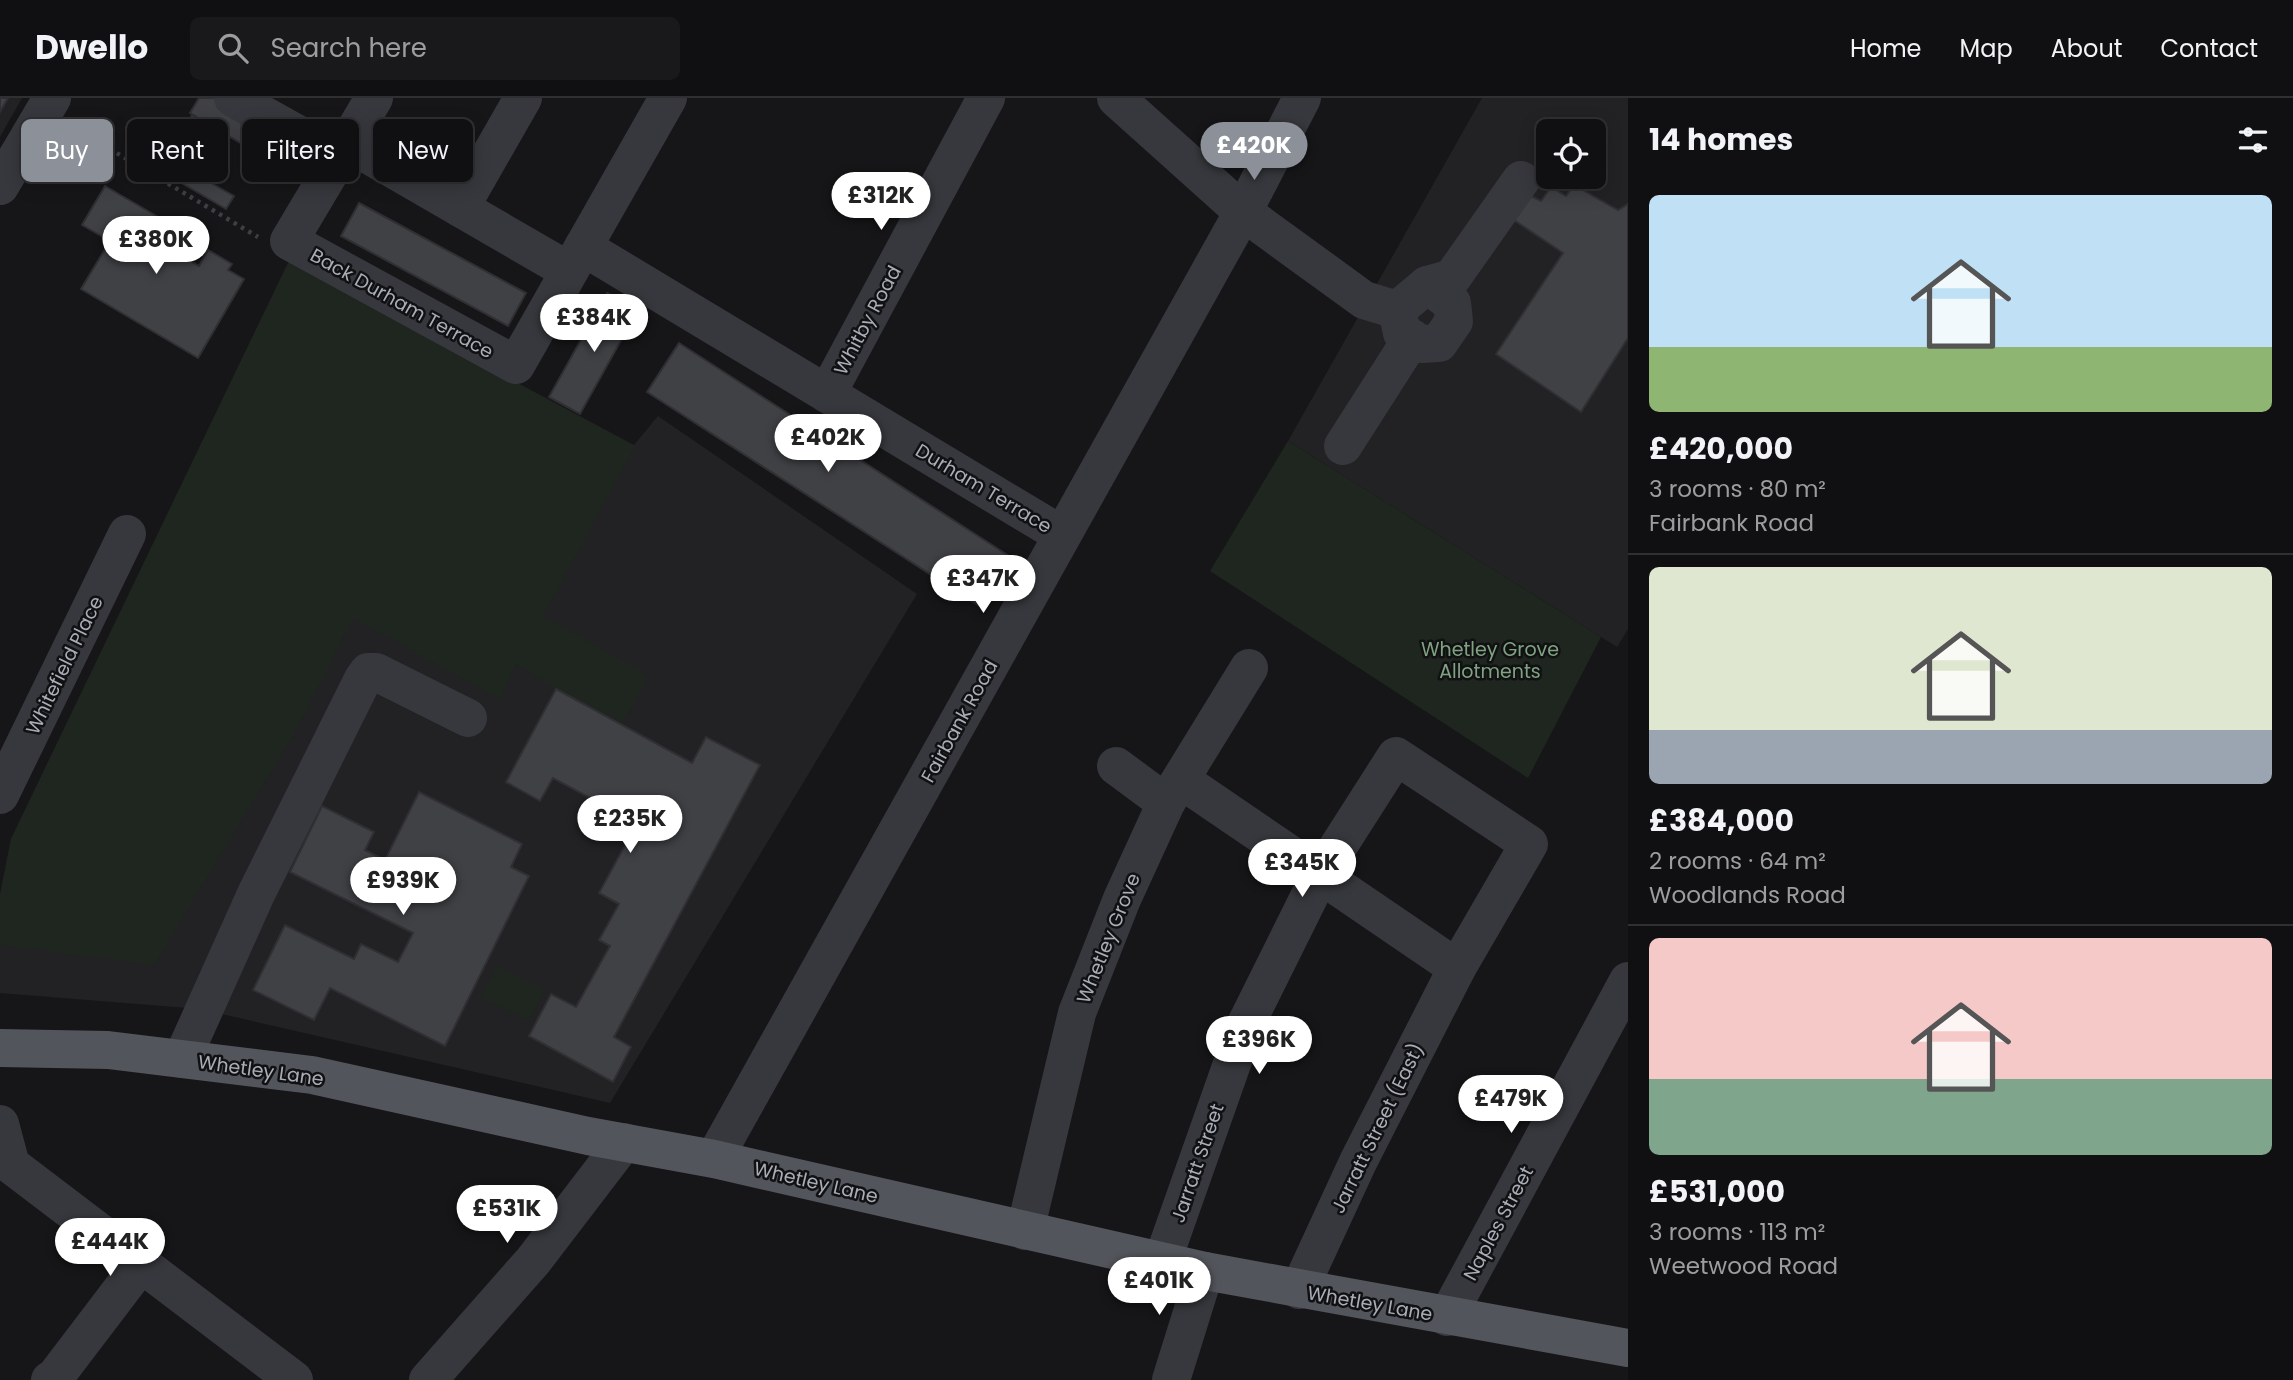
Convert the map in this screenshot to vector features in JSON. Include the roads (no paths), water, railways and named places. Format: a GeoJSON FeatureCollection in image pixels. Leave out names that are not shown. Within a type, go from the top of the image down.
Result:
{"type":"FeatureCollection","features":[{"type":"Feature","properties":{"kind":"main road","name":"Whetley Lane"},"geometry":{"type":"LineString","coordinates":[[0,1048],[108,1050],[312,1075],[715,1159],[1205,1271],[1628,1349]]}},
{"type":"Feature","properties":{"kind":"street","name":"Durham Terrace"},"geometry":{"type":"LineString","coordinates":[[233,98],[277,119]]}},
{"type":"Feature","properties":{"kind":"street"},"geometry":{"type":"LineString","coordinates":[[359,123],[374,98]]}},
{"type":"Feature","properties":{"kind":"street"},"geometry":{"type":"LineString","coordinates":[[460,208],[523,98]]}},
{"type":"Feature","properties":{"kind":"street"},"geometry":{"type":"LineString","coordinates":[[576,259],[667,98]]}},
{"type":"Feature","properties":{"kind":"street","name":"Whitby Road"},"geometry":{"type":"LineString","coordinates":[[827,394],[986,98]]}},
{"type":"Feature","properties":{"kind":"street"},"geometry":{"type":"LineString","coordinates":[[1116,98],[1243,212],[1391,316],[1421,344],[1439,343],[1454,321],[1452,303],[1427,285]]}},
{"type":"Feature","properties":{"kind":"street","name":"Fairbank Road"},"geometry":{"type":"LineString","coordinates":[[715,1159],[1243,212],[1303,98]]}},
{"type":"Feature","properties":{"kind":"street"},"geometry":{"type":"LineString","coordinates":[[0,186],[48,104]]}},
{"type":"Feature","properties":{"kind":"street","name":"Durham Terrace"},"geometry":{"type":"LineString","coordinates":[[359,158],[460,208],[576,259],[827,394],[1062,535]]}},
{"type":"Feature","properties":{"kind":"street"},"geometry":{"type":"LineString","coordinates":[[1343,446],[1391,316],[1427,285],[1452,278],[1521,180]]}},
{"type":"Feature","properties":{"kind":"street","name":"Back Durham Terrace"},"geometry":{"type":"LineString","coordinates":[[324,182],[289,241],[516,365],[576,259]]}},
{"type":"Feature","properties":{"kind":"street","name":"Whitefield Place"},"geometry":{"type":"LineString","coordinates":[[0,794],[127,534]]}},
{"type":"Feature","properties":{"kind":"street","name":"Whetley Grove"},"geometry":{"type":"LineString","coordinates":[[1025,1231],[1077,1013],[1122,899],[1174,792],[1249,668]]}},
{"type":"Feature","properties":{"kind":"street"},"geometry":{"type":"LineString","coordinates":[[182,1059],[256,894],[368,672],[376,673],[468,718]]}},
{"type":"Feature","properties":{"kind":"street","name":"Jarratt Street"},"geometry":{"type":"LineString","coordinates":[[1162,1262],[1246,1024],[1320,875],[1396,755],[1529,844],[1457,968]]}},
{"type":"Feature","properties":{"kind":"street"},"geometry":{"type":"LineString","coordinates":[[1116,766],[1174,792],[1320,875],[1457,968]]}},
{"type":"Feature","properties":{"kind":"street","name":"Jarratt Street (East)"},"geometry":{"type":"LineString","coordinates":[[1299,1290],[1358,1162],[1457,968]]}},
{"type":"Feature","properties":{"kind":"street","name":"Naples Street"},"geometry":{"type":"LineString","coordinates":[[1447,1317],[1628,981]]}},
{"type":"Feature","properties":{"kind":"street"},"geometry":{"type":"LineString","coordinates":[[0,1125],[11,1165],[294,1380]]}},
{"type":"Feature","properties":{"kind":"street"},"geometry":{"type":"LineString","coordinates":[[428,1380],[533,1261],[624,1142]]}},
{"type":"Feature","properties":{"kind":"street"},"geometry":{"type":"LineString","coordinates":[[50,1380],[141,1264]]}},
{"type":"Feature","properties":{"kind":"street"},"geometry":{"type":"LineString","coordinates":[[1171,1380],[1205,1271]]}},
{"type":"Feature","properties":{"kind":"park label","name":"Whetley Grove Allotments"},"geometry":{"type":"Point","coordinates":[1490,660]}}]}
